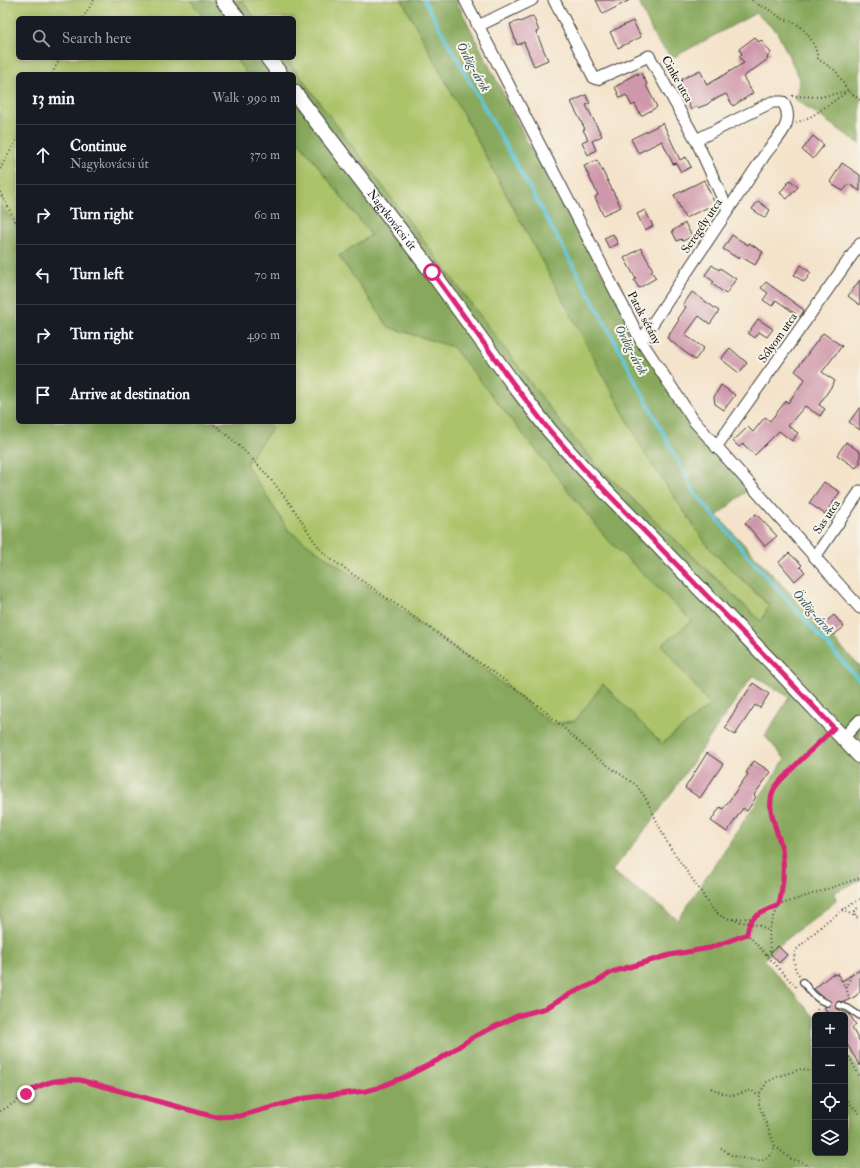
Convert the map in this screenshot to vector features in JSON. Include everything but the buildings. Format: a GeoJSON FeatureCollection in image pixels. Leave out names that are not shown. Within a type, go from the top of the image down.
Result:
{"type":"FeatureCollection","features":[{"type":"Feature","properties":{"kind":"street"},"geometry":{"type":"LineString","coordinates":[[223,0],[235,16]]}},
{"type":"Feature","properties":{"kind":"street","name":"Patak sétány"},"geometry":{"type":"LineString","coordinates":[[465,0],[641,341],[694,421],[860,608]]}},
{"type":"Feature","properties":{"kind":"street"},"geometry":{"type":"LineString","coordinates":[[478,26],[532,0]]}},
{"type":"Feature","properties":{"kind":"street","name":"Cinke utca"},"geometry":{"type":"LineString","coordinates":[[554,0],[594,78],[597,79],[649,56],[696,140],[728,210]]}},
{"type":"Feature","properties":{"kind":"street"},"geometry":{"type":"LineString","coordinates":[[270,60],[278,72]]}},
{"type":"Feature","properties":{"kind":"street","name":"Nagykovácsi út"},"geometry":{"type":"LineString","coordinates":[[296,95],[432,272],[549,430],[583,468],[860,756]]}},
{"type":"Feature","properties":{"kind":"street"},"geometry":{"type":"LineString","coordinates":[[696,140],[772,102],[783,102],[788,116],[787,126]]}},
{"type":"Feature","properties":{"kind":"street","name":"Seregély utca"},"geometry":{"type":"LineString","coordinates":[[641,341],[766,153],[787,126]]}},
{"type":"Feature","properties":{"kind":"street","name":"Sólyom utca"},"geometry":{"type":"LineString","coordinates":[[716,446],[860,244]]}},
{"type":"Feature","properties":{"kind":"street","name":"Sas utca"},"geometry":{"type":"LineString","coordinates":[[815,557],[859,495]]}},
{"type":"Feature","properties":{"kind":"street"},"geometry":{"type":"LineString","coordinates":[[839,733],[860,720]]}},
{"type":"Feature","properties":{"kind":"lane"},"geometry":{"type":"LineString","coordinates":[[803,982],[816,998],[820,1001],[828,1002]]}},
{"type":"Feature","properties":{"kind":"lane"},"geometry":{"type":"LineString","coordinates":[[840,1005],[848,1008],[860,1016]]}},
{"type":"Feature","properties":{"kind":"path"},"geometry":{"type":"LineString","coordinates":[[84,16],[94,0]]}},
{"type":"Feature","properties":{"kind":"path"},"geometry":{"type":"LineString","coordinates":[[752,0],[783,19],[793,22],[799,27],[809,37],[817,50],[818,59],[836,71],[848,91],[860,100]]}},
{"type":"Feature","properties":{"kind":"path"},"geometry":{"type":"LineString","coordinates":[[53,72],[59,60]]}},
{"type":"Feature","properties":{"kind":"path"},"geometry":{"type":"LineString","coordinates":[[772,102],[790,96],[820,97],[848,91]]}},
{"type":"Feature","properties":{"kind":"path"},"geometry":{"type":"LineString","coordinates":[[787,126],[812,116],[848,91]]}},
{"type":"Feature","properties":{"kind":"path"},"geometry":{"type":"LineString","coordinates":[[0,169],[16,141]]}},
{"type":"Feature","properties":{"kind":"path"},"geometry":{"type":"LineString","coordinates":[[0,192],[16,222]]}},
{"type":"Feature","properties":{"kind":"path"},"geometry":{"type":"LineString","coordinates":[[213,424],[239,447],[272,481],[298,516],[311,538],[328,557],[500,677],[545,711],[597,758],[636,785],[645,797],[669,846],[699,887],[708,904],[716,912],[730,919],[758,925],[769,931]]}},
{"type":"Feature","properties":{"kind":"path"},"geometry":{"type":"LineString","coordinates":[[747,934],[767,955],[770,951],[769,931],[779,905],[784,869],[782,848],[772,810],[772,794],[777,785],[803,757],[839,733]]}},
{"type":"Feature","properties":{"kind":"path"},"geometry":{"type":"LineString","coordinates":[[730,919],[752,918],[779,905],[860,878]]}},
{"type":"Feature","properties":{"kind":"path"},"geometry":{"type":"LineString","coordinates":[[803,982],[795,968],[795,951],[827,921],[860,899]]}},
{"type":"Feature","properties":{"kind":"path"},"geometry":{"type":"LineString","coordinates":[[856,916],[856,909],[860,907]]}},
{"type":"Feature","properties":{"kind":"path"},"geometry":{"type":"LineString","coordinates":[[843,909],[860,919]]}},
{"type":"Feature","properties":{"kind":"path"},"geometry":{"type":"LineString","coordinates":[[747,934],[749,923],[752,918]]}},
{"type":"Feature","properties":{"kind":"path"},"geometry":{"type":"LineString","coordinates":[[0,1111],[16,1102],[38,1086],[50,1081],[63,1079],[80,1080],[215,1117],[240,1116],[305,1098],[352,1093],[377,1088],[424,1068],[475,1036],[517,1016],[546,1008],[570,994],[595,983],[612,972],[670,955],[710,948],[747,934]]}},
{"type":"Feature","properties":{"kind":"path"},"geometry":{"type":"LineString","coordinates":[[846,989],[851,974],[860,969]]}},
{"type":"Feature","properties":{"kind":"path"},"geometry":{"type":"LineString","coordinates":[[838,973],[851,1000],[848,1008]]}},
{"type":"Feature","properties":{"kind":"path"},"geometry":{"type":"LineString","coordinates":[[848,1055],[860,1077]]}},
{"type":"Feature","properties":{"kind":"path"},"geometry":{"type":"LineString","coordinates":[[811,1168],[802,1162],[791,1159],[775,1146],[759,1105],[760,1093],[767,1082],[779,1076],[802,1069],[812,1071]]}},
{"type":"Feature","properties":{"kind":"path"},"geometry":{"type":"LineString","coordinates":[[710,1088],[724,1095],[736,1096],[751,1090],[756,1094],[760,1093]]}},
{"type":"Feature","properties":{"kind":"path"},"geometry":{"type":"LineString","coordinates":[[848,1101],[860,1114]]}},
{"type":"Feature","properties":{"kind":"path"},"geometry":{"type":"LineString","coordinates":[[721,1148],[734,1156],[762,1160],[773,1151],[775,1146]]}},
{"type":"Feature","properties":{"kind":"green space"},"geometry":{"type":"Polygon","coordinates":[[[0,0],[190,0],[202,16],[16,16],[16,60],[236,60],[246,72],[16,72],[16,225],[0,205],[0,0]]]}},
{"type":"Feature","properties":{"kind":"green space"},"geometry":{"type":"Polygon","coordinates":[[[190,0],[242,0],[254,16],[202,16],[190,0]]]}},
{"type":"Feature","properties":{"kind":"green space"},"geometry":{"type":"Polygon","coordinates":[[[242,0],[402,0],[646,455],[709,548],[769,606],[762,622],[597,465],[561,423],[288,60],[296,60],[296,16],[254,16],[242,0]]]}},
{"type":"Feature","properties":{"kind":"green space"},"geometry":{"type":"Polygon","coordinates":[[[402,0],[456,0],[528,143],[694,435],[750,488],[717,516],[860,667],[860,880],[835,892],[836,901],[782,943],[764,960],[812,1015],[812,1156],[848,1156],[848,1056],[860,1070],[860,1168],[0,1168],[0,205],[16,225],[16,424],[268,424],[272,428],[246,464],[289,531],[482,667],[552,724],[575,721],[603,684],[662,744],[710,705],[662,645],[692,621],[607,539],[453,347],[389,327],[339,256],[371,235],[296,138],[296,72],[246,72],[236,60],[288,60],[561,423],[597,465],[761,622],[769,605],[709,548],[646,455],[402,0]],[[753,675],[650,824],[612,871],[678,920],[785,759],[765,736],[789,697],[753,675]]]}},
{"type":"Feature","properties":{"kind":"green space"},"geometry":{"type":"Polygon","coordinates":[[[638,0],[860,0],[860,144],[795,99],[800,79],[777,32],[756,13],[672,58],[655,38],[638,0]]]}},
{"type":"Feature","properties":{"kind":"green space"},"geometry":{"type":"Polygon","coordinates":[[[296,138],[371,235],[339,256],[389,327],[453,347],[607,539],[692,621],[662,645],[711,705],[662,744],[603,685],[575,721],[552,724],[482,667],[289,531],[246,464],[272,428],[268,424],[296,424],[296,138]]]}},
{"type":"Feature","properties":{"kind":"waterway","name":"Ördög-árok"},"geometry":{"type":"LineString","coordinates":[[424,0],[598,310],[695,493],[747,555],[860,681]]}},
{"type":"Feature","properties":{"kind":"route"},"geometry":{"type":"LineString","coordinates":[[26,1094],[38,1086],[50,1081],[63,1079],[80,1080],[215,1117],[227,1117],[240,1116],[305,1098],[366,1091],[377,1088],[424,1068],[475,1036],[517,1016],[546,1008],[570,994],[595,983],[612,972],[670,955],[710,948],[722,942],[747,934],[749,923],[752,918],[779,905],[784,869],[782,848],[772,810],[772,794],[777,785],[803,757],[834,728],[583,468],[549,430],[432,272]]}}]}
